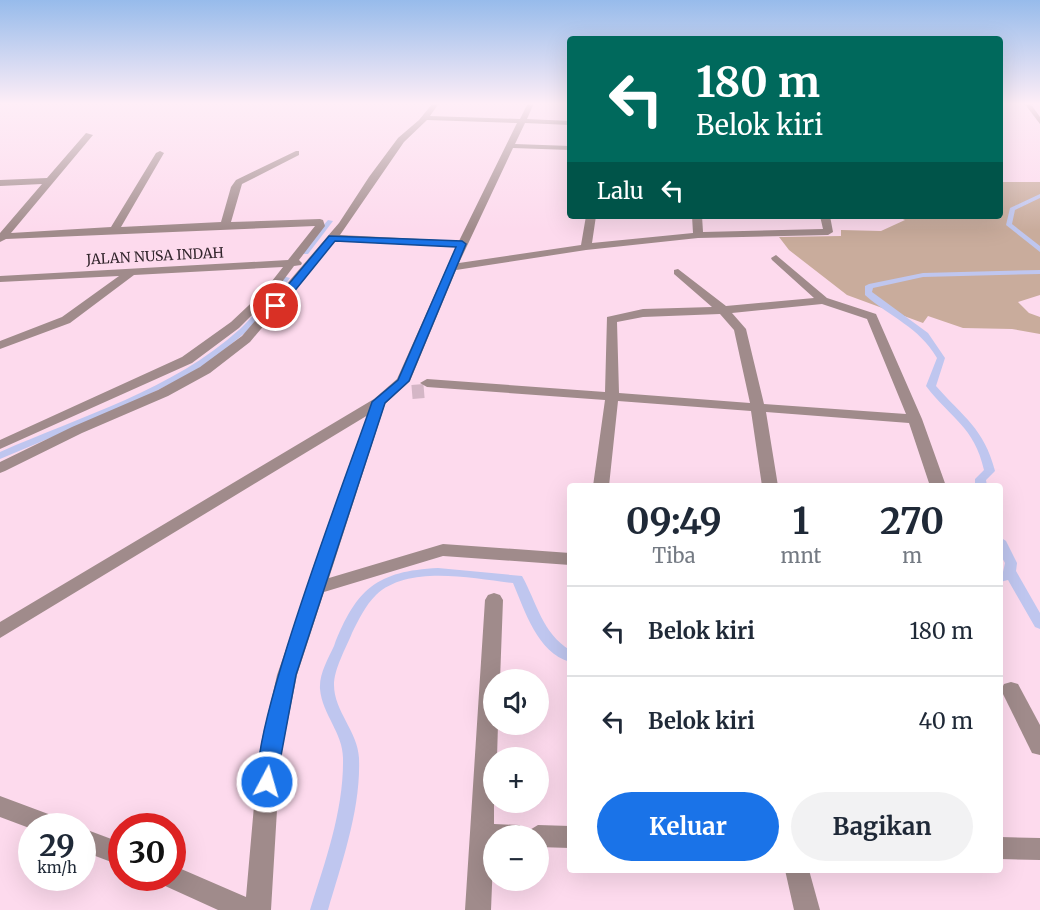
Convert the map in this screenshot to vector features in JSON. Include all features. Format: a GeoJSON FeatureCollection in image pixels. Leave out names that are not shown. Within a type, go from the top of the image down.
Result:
{"type":"FeatureCollection","features":[{"type":"Feature","properties":{"kind":"street"},"geometry":{"type":"LineString","coordinates":[[1,238],[80,145]]}},
{"type":"Feature","properties":{"kind":"street"},"geometry":{"type":"LineString","coordinates":[[0,468],[76,430],[163,393],[205,370],[246,339],[333,238],[397,145]]}},
{"type":"Feature","properties":{"kind":"street"},"geometry":{"type":"LineString","coordinates":[[258,910],[269,760],[286,675],[314,589],[408,389],[452,267],[510,146],[567,148]]}},
{"type":"Feature","properties":{"kind":"street"},"geometry":{"type":"LineString","coordinates":[[114,230],[160,153]]}},
{"type":"Feature","properties":{"kind":"street"},"geometry":{"type":"LineString","coordinates":[[225,225],[228,206],[239,182],[296,153]]}},
{"type":"Feature","properties":{"kind":"street"},"geometry":{"type":"LineString","coordinates":[[0,183],[50,181]]}},
{"type":"Feature","properties":{"kind":"street"},"geometry":{"type":"LineString","coordinates":[[586,247],[591,219]]}},
{"type":"Feature","properties":{"kind":"street"},"geometry":{"type":"LineString","coordinates":[[697,219],[699,235]]}},
{"type":"Feature","properties":{"kind":"street"},"geometry":{"type":"LineString","coordinates":[[452,267],[586,247],[699,235],[828,232],[826,219]]}},
{"type":"Feature","properties":{"kind":"street"},"geometry":{"type":"LineString","coordinates":[[0,445],[187,360],[235,326],[269,292],[320,226],[320,222],[114,230],[1,238]]}},
{"type":"Feature","properties":{"kind":"street"},"geometry":{"type":"LineString","coordinates":[[333,238],[462,244]]}},
{"type":"Feature","properties":{"kind":"street"},"geometry":{"type":"LineString","coordinates":[[776,258],[823,300],[872,317],[915,419],[937,483]]}},
{"type":"Feature","properties":{"kind":"street","name":"JALAN NUSA INDAH"},"geometry":{"type":"LineString","coordinates":[[0,279],[311,262]]}},
{"type":"Feature","properties":{"kind":"street"},"geometry":{"type":"LineString","coordinates":[[0,345],[66,320],[131,272]]}},
{"type":"Feature","properties":{"kind":"street"},"geometry":{"type":"LineString","coordinates":[[678,272],[723,310],[740,330],[758,408],[770,483]]}},
{"type":"Feature","properties":{"kind":"street"},"geometry":{"type":"LineString","coordinates":[[602,483],[612,397],[611,320],[643,313],[723,310],[823,300]]}},
{"type":"Feature","properties":{"kind":"street"},"geometry":{"type":"LineString","coordinates":[[0,631],[408,389],[443,385],[915,419]]}},
{"type":"Feature","properties":{"kind":"street"},"geometry":{"type":"LineString","coordinates":[[314,589],[443,550],[567,559]]}},
{"type":"Feature","properties":{"kind":"street"},"geometry":{"type":"LineString","coordinates":[[478,910],[494,600]]}},
{"type":"Feature","properties":{"kind":"street"},"geometry":{"type":"LineString","coordinates":[[1011,690],[1040,746]]}},
{"type":"Feature","properties":{"kind":"street"},"geometry":{"type":"LineString","coordinates":[[0,806],[18,813]]}},
{"type":"Feature","properties":{"kind":"street"},"geometry":{"type":"LineString","coordinates":[[549,836],[567,837]]}},
{"type":"Feature","properties":{"kind":"street"},"geometry":{"type":"LineString","coordinates":[[1003,848],[1040,849]]}},
{"type":"Feature","properties":{"kind":"street"},"geometry":{"type":"LineString","coordinates":[[798,873],[807,910]]}},
{"type":"Feature","properties":{"kind":"street"},"geometry":{"type":"LineString","coordinates":[[186,883],[247,910]]}},
{"type":"Feature","properties":{"kind":"shaded area"},"geometry":{"type":"Polygon","coordinates":[[[1003,182],[1040,182],[1040,295],[1018,302],[1029,313],[1040,317],[1040,334],[1012,329],[963,328],[928,316],[923,323],[847,295],[789,250],[779,237],[841,236],[841,230],[881,231],[905,220],[903,219],[1003,219],[1003,182]]]}},
{"type":"Feature","properties":{"kind":"waterway"},"geometry":{"type":"LineString","coordinates":[[1040,196],[1012,209],[1009,225],[1040,250]]}},
{"type":"Feature","properties":{"kind":"waterway"},"geometry":{"type":"LineString","coordinates":[[305,252],[330,221]]}},
{"type":"Feature","properties":{"kind":"waterway"},"geometry":{"type":"LineString","coordinates":[[981,483],[980,479],[990,471],[981,443],[975,433],[931,386],[941,358],[925,335],[868,293],[869,286],[923,275],[1040,272]]}},
{"type":"Feature","properties":{"kind":"waterway"},"geometry":{"type":"LineString","coordinates":[[0,456],[153,390],[210,357],[243,330],[263,309],[286,278]]}},
{"type":"Feature","properties":{"kind":"waterway"},"geometry":{"type":"LineString","coordinates":[[1003,547],[1011,563],[1009,575],[1003,577]]}},
{"type":"Feature","properties":{"kind":"waterway"},"geometry":{"type":"LineString","coordinates":[[1010,572],[1040,624]]}},
{"type":"Feature","properties":{"kind":"waterway"},"geometry":{"type":"LineString","coordinates":[[319,910],[344,817],[351,759],[348,742],[331,703],[327,686],[331,669],[356,611],[373,591],[392,579],[414,573],[464,573],[518,579],[543,633],[567,655]]}},
{"type":"Feature","properties":{"kind":"tunnel"},"geometry":{"type":"LineString","coordinates":[[412,392],[424,391]]}},
{"type":"Feature","properties":{"kind":"route"},"geometry":{"type":"LineString","coordinates":[[267,782],[269,760],[286,675],[379,402],[403,381],[462,244],[333,238],[276,306]]}}]}
